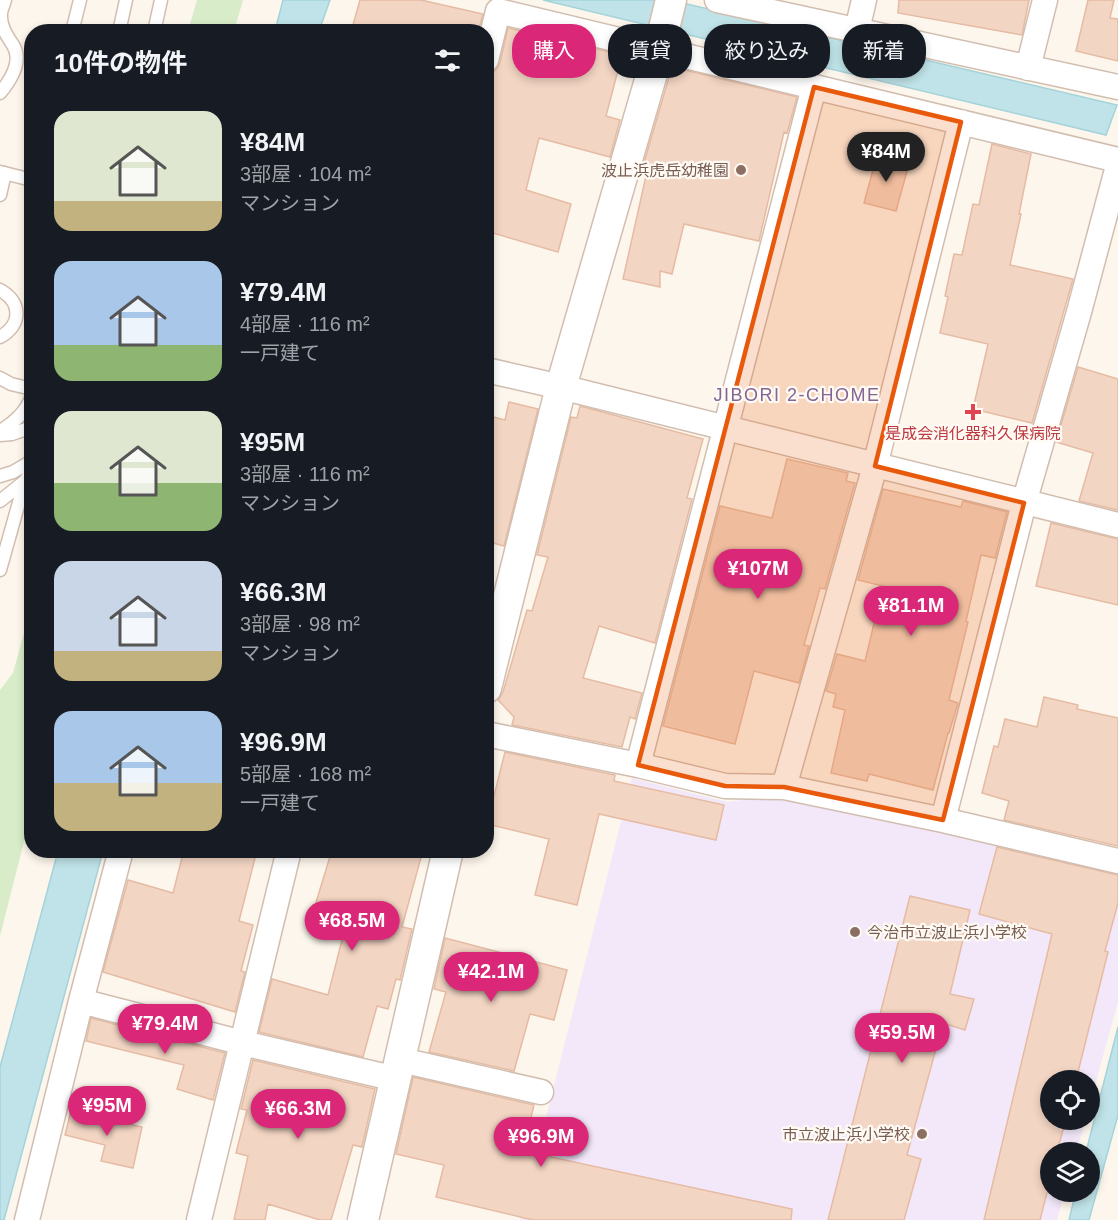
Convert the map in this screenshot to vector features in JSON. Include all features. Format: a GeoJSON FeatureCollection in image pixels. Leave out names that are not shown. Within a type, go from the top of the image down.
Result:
{"type":"FeatureCollection","features":[{"type":"Feature","properties":{"kind":"street"},"geometry":{"type":"LineString","coordinates":[[665,24],[671,0]]}},
{"type":"Feature","properties":{"kind":"street"},"geometry":{"type":"LineString","coordinates":[[717,0],[842,27]]}},
{"type":"Feature","properties":{"kind":"street"},"geometry":{"type":"LineString","coordinates":[[858,24],[864,0]]}},
{"type":"Feature","properties":{"kind":"street"},"geometry":{"type":"LineString","coordinates":[[1028,68],[1045,0]]}},
{"type":"Feature","properties":{"kind":"street"},"geometry":{"type":"LineString","coordinates":[[494,27],[498,11],[608,37]]}},
{"type":"Feature","properties":{"kind":"street"},"geometry":{"type":"LineString","coordinates":[[926,45],[1118,87]]}},
{"type":"Feature","properties":{"kind":"street"},"geometry":{"type":"LineString","coordinates":[[692,57],[1118,160]]}},
{"type":"Feature","properties":{"kind":"street"},"geometry":{"type":"LineString","coordinates":[[494,656],[561,387],[651,78]]}},
{"type":"Feature","properties":{"kind":"street"},"geometry":{"type":"LineString","coordinates":[[638,765],[814,87]]}},
{"type":"Feature","properties":{"kind":"street"},"geometry":{"type":"LineString","coordinates":[[784,788],[875,466],[961,122]]}},
{"type":"Feature","properties":{"kind":"street"},"geometry":{"type":"LineString","coordinates":[[944,820],[1024,503],[1118,166]]}},
{"type":"Feature","properties":{"kind":"street"},"geometry":{"type":"LineString","coordinates":[[494,372],[1118,525]]}},
{"type":"Feature","properties":{"kind":"street"},"geometry":{"type":"LineString","coordinates":[[494,736],[638,765],[725,786],[784,788],[944,820],[1118,861]]}},
{"type":"Feature","properties":{"kind":"street"},"geometry":{"type":"LineString","coordinates":[[27,1220],[119,858]]}},
{"type":"Feature","properties":{"kind":"street"},"geometry":{"type":"LineString","coordinates":[[199,1220],[287,858]]}},
{"type":"Feature","properties":{"kind":"street"},"geometry":{"type":"LineString","coordinates":[[363,1220],[446,858]]}},
{"type":"Feature","properties":{"kind":"street"},"geometry":{"type":"LineString","coordinates":[[81,1001],[243,1043],[541,1092]]}},
{"type":"Feature","properties":{"kind":"lane"},"geometry":{"type":"LineString","coordinates":[[0,93],[9,82],[17,64],[15,48],[5,34],[0,14],[5,0]]}},
{"type":"Feature","properties":{"kind":"lane"},"geometry":{"type":"LineString","coordinates":[[74,24],[80,0]]}},
{"type":"Feature","properties":{"kind":"lane"},"geometry":{"type":"LineString","coordinates":[[121,24],[126,0]]}},
{"type":"Feature","properties":{"kind":"lane"},"geometry":{"type":"LineString","coordinates":[[156,24],[161,0]]}},
{"type":"Feature","properties":{"kind":"lane"},"geometry":{"type":"LineString","coordinates":[[0,195],[3,173],[24,178]]}},
{"type":"Feature","properties":{"kind":"lane"},"geometry":{"type":"LineString","coordinates":[[0,290],[15,302],[17,311],[15,323],[8,333],[0,337]]}},
{"type":"Feature","properties":{"kind":"lane"},"geometry":{"type":"LineString","coordinates":[[0,378],[24,387]]}},
{"type":"Feature","properties":{"kind":"lane"},"geometry":{"type":"LineString","coordinates":[[0,433],[15,422],[24,411]]}},
{"type":"Feature","properties":{"kind":"lane"},"geometry":{"type":"LineString","coordinates":[[0,433],[12,434],[24,430]]}},
{"type":"Feature","properties":{"kind":"lane"},"geometry":{"type":"LineString","coordinates":[[0,476],[24,466]]}},
{"type":"Feature","properties":{"kind":"lane"},"geometry":{"type":"LineString","coordinates":[[0,501],[24,479]]}},
{"type":"Feature","properties":{"kind":"lane"},"geometry":{"type":"LineString","coordinates":[[0,570],[24,489]]}},
{"type":"Feature","properties":{"kind":"highlighted area"},"geometry":{"type":"Polygon","coordinates":[[[814,87],[961,122],[875,466],[1024,503],[943,820],[784,787],[725,786],[638,765],[814,87]]]}},
{"type":"Feature","properties":{"kind":"shaded area","name":"今治市立波止浜小学校"},"geometry":{"type":"Polygon","coordinates":[[[632,778],[728,802],[795,793],[1118,862],[1118,1002],[1099,1070],[1040,1070],[1040,1130],[1083,1130],[1079,1142],[1040,1142],[1040,1202],[1062,1202],[1057,1220],[520,1220],[632,778]]]}},
{"type":"Feature","properties":{"kind":"green space"},"geometry":{"type":"Polygon","coordinates":[[[197,0],[243,0],[236,24],[190,24],[197,0]]]}},
{"type":"Feature","properties":{"kind":"green space"},"geometry":{"type":"Polygon","coordinates":[[[24,633],[24,842],[0,936],[0,690],[13,673],[24,633]]]}},
{"type":"Feature","properties":{"kind":"water"},"geometry":{"type":"Polygon","coordinates":[[[283,0],[330,0],[321,24],[277,24],[283,0]]]}},
{"type":"Feature","properties":{"kind":"water"},"geometry":{"type":"Polygon","coordinates":[[[543,0],[670,0],[772,24],[704,24],[704,39],[692,36],[692,24],[643,24],[543,0]]]}},
{"type":"Feature","properties":{"kind":"water"},"geometry":{"type":"Polygon","coordinates":[[[830,38],[842,40],[842,72],[830,69],[830,38]]]}},
{"type":"Feature","properties":{"kind":"water"},"geometry":{"type":"Polygon","coordinates":[[[926,60],[1117,105],[1106,135],[868,78],[926,78],[926,60]]]}},
{"type":"Feature","properties":{"kind":"water"},"geometry":{"type":"Polygon","coordinates":[[[56,858],[101,858],[4,1220],[0,1220],[0,1067],[56,858]]]}},
{"type":"Feature","properties":{"kind":"water"},"geometry":{"type":"Polygon","coordinates":[[[1118,1027],[1118,1115],[1100,1180],[1100,1142],[1089,1142],[1092,1130],[1100,1130],[1100,1097],[1118,1027]]]}},
{"type":"Feature","properties":{"kind":"water"},"geometry":{"type":"Polygon","coordinates":[[[1073,1202],[1094,1202],[1089,1220],[1069,1220],[1073,1202]]]}},
{"type":"Feature","properties":{"kind":"building"},"geometry":{"type":"Polygon","coordinates":[[[360,0],[421,0],[483,14],[480,24],[353,24],[360,0]]]}},
{"type":"Feature","properties":{"kind":"building"},"geometry":{"type":"Polygon","coordinates":[[[899,0],[1029,0],[1022,35],[898,13],[899,0]]]}},
{"type":"Feature","properties":{"kind":"building"},"geometry":{"type":"Polygon","coordinates":[[[1088,0],[1114,0],[1110,18],[1118,19],[1118,61],[1076,51],[1088,0]]]}},
{"type":"Feature","properties":{"kind":"building"},"geometry":{"type":"Polygon","coordinates":[[[508,28],[512,29],[512,78],[596,78],[596,49],[608,52],[608,78],[616,78],[606,116],[620,120],[610,157],[539,138],[526,190],[571,204],[558,252],[494,233],[494,71],[497,69],[508,28]]]}},
{"type":"Feature","properties":{"kind":"building"},"geometry":{"type":"Polygon","coordinates":[[[692,72],[704,75],[704,78],[718,78],[797,97],[787,133],[784,132],[759,241],[684,224],[672,274],[660,271],[660,287],[623,279],[648,167],[643,166],[669,78],[692,78],[692,72]]]}},
{"type":"Feature","properties":{"kind":"building"},"geometry":{"type":"Polygon","coordinates":[[[992,144],[1031,154],[1010,265],[1073,279],[1032,423],[973,409],[988,344],[940,333],[954,254],[962,255],[973,204],[979,205],[992,144]]]}},
{"type":"Feature","properties":{"kind":"building"},"geometry":{"type":"Polygon","coordinates":[[[877,155],[909,164],[896,211],[864,203],[877,155]]]}},
{"type":"Feature","properties":{"kind":"building"},"geometry":{"type":"Polygon","coordinates":[[[1078,367],[1118,379],[1118,510],[1079,501],[1093,453],[1056,442],[1078,367]]]}},
{"type":"Feature","properties":{"kind":"building"},"geometry":{"type":"Polygon","coordinates":[[[509,402],[538,409],[504,546],[494,543],[494,417],[505,420],[509,402]]]}},
{"type":"Feature","properties":{"kind":"building"},"geometry":{"type":"Polygon","coordinates":[[[580,406],[703,439],[687,498],[692,499],[655,643],[599,626],[583,678],[642,693],[635,719],[630,717],[622,747],[512,725],[514,717],[498,700],[503,692],[527,610],[532,611],[548,557],[537,555],[571,417],[577,418],[580,406]]]}},
{"type":"Feature","properties":{"kind":"building"},"geometry":{"type":"Polygon","coordinates":[[[787,459],[848,473],[846,481],[855,483],[825,589],[820,588],[804,645],[809,646],[799,683],[754,671],[735,744],[663,726],[720,506],[772,518],[787,459]]]}},
{"type":"Feature","properties":{"kind":"building"},"geometry":{"type":"Polygon","coordinates":[[[883,489],[961,507],[963,501],[1007,512],[995,558],[981,555],[949,700],[958,703],[933,790],[869,774],[867,781],[831,773],[845,710],[833,707],[836,694],[826,691],[837,654],[865,661],[883,586],[858,580],[883,489]]]}},
{"type":"Feature","properties":{"kind":"building"},"geometry":{"type":"Polygon","coordinates":[[[1051,523],[1118,539],[1118,605],[1036,586],[1051,523]]]}},
{"type":"Feature","properties":{"kind":"building"},"geometry":{"type":"Polygon","coordinates":[[[1044,697],[1078,705],[1077,709],[1118,718],[1118,846],[1004,820],[1009,801],[982,793],[994,746],[998,747],[1005,719],[1037,727],[1044,697]]]}},
{"type":"Feature","properties":{"kind":"building"},"geometry":{"type":"Polygon","coordinates":[[[505,752],[615,775],[614,781],[724,805],[716,840],[599,814],[577,905],[535,895],[549,839],[494,826],[494,796],[505,752]]]}},
{"type":"Feature","properties":{"kind":"building"},"geometry":{"type":"Polygon","coordinates":[[[997,847],[1118,875],[1118,903],[1078,1070],[1040,1070],[1040,1130],[1063,1130],[1060,1142],[1040,1142],[1040,1202],[1045,1202],[1040,1220],[984,1220],[1052,934],[979,914],[997,847]]]}},
{"type":"Feature","properties":{"kind":"building"},"geometry":{"type":"Polygon","coordinates":[[[182,858],[255,858],[239,921],[253,925],[241,971],[245,972],[235,1012],[103,972],[128,880],[173,893],[182,858]]]}},
{"type":"Feature","properties":{"kind":"building"},"geometry":{"type":"Polygon","coordinates":[[[330,858],[421,858],[402,927],[412,929],[400,980],[396,979],[388,1009],[377,1006],[363,1057],[259,1032],[272,979],[328,995],[344,932],[310,922],[330,858]]]}},
{"type":"Feature","properties":{"kind":"building"},"geometry":{"type":"Polygon","coordinates":[[[910,896],[970,910],[950,994],[974,999],[965,1030],[943,1023],[907,1155],[921,1159],[904,1220],[828,1220],[910,896]]]}},
{"type":"Feature","properties":{"kind":"building"},"geometry":{"type":"Polygon","coordinates":[[[445,938],[567,970],[554,1020],[530,1014],[514,1071],[429,1052],[446,992],[434,989],[445,938]]]}},
{"type":"Feature","properties":{"kind":"building"},"geometry":{"type":"Polygon","coordinates":[[[91,1018],[225,1053],[213,1100],[177,1089],[184,1065],[86,1041],[91,1018]]]}},
{"type":"Feature","properties":{"kind":"building"},"geometry":{"type":"Polygon","coordinates":[[[253,1060],[375,1089],[362,1147],[353,1145],[331,1220],[320,1220],[268,1204],[265,1220],[234,1220],[248,1156],[236,1153],[247,1110],[241,1109],[253,1060]]]}},
{"type":"Feature","properties":{"kind":"building"},"geometry":{"type":"Polygon","coordinates":[[[413,1077],[534,1105],[523,1151],[792,1209],[791,1220],[533,1220],[436,1197],[444,1165],[396,1154],[413,1077]]]}},
{"type":"Feature","properties":{"kind":"building"},"geometry":{"type":"Polygon","coordinates":[[[71,1111],[142,1127],[133,1168],[101,1161],[105,1145],[65,1135],[71,1111]]]}},
{"type":"Feature","properties":{"kind":"place","name":"波止浜虎岳幼稚園"},"geometry":{"type":"Point","coordinates":[741,170]}},
{"type":"Feature","properties":{"kind":"place","name":"是成会消化器科久保病院"},"geometry":{"type":"Point","coordinates":[973,412]}},
{"type":"Feature","properties":{"kind":"place","name":"今治市立波止浜小学校"},"geometry":{"type":"Point","coordinates":[855,932]}},
{"type":"Feature","properties":{"kind":"place","name":"市立波止浜小学校"},"geometry":{"type":"Point","coordinates":[922,1134]}},
{"type":"Feature","properties":{"kind":"district","name":"JIBORI 2-CHOME"},"geometry":{"type":"Point","coordinates":[797,395]}}]}
